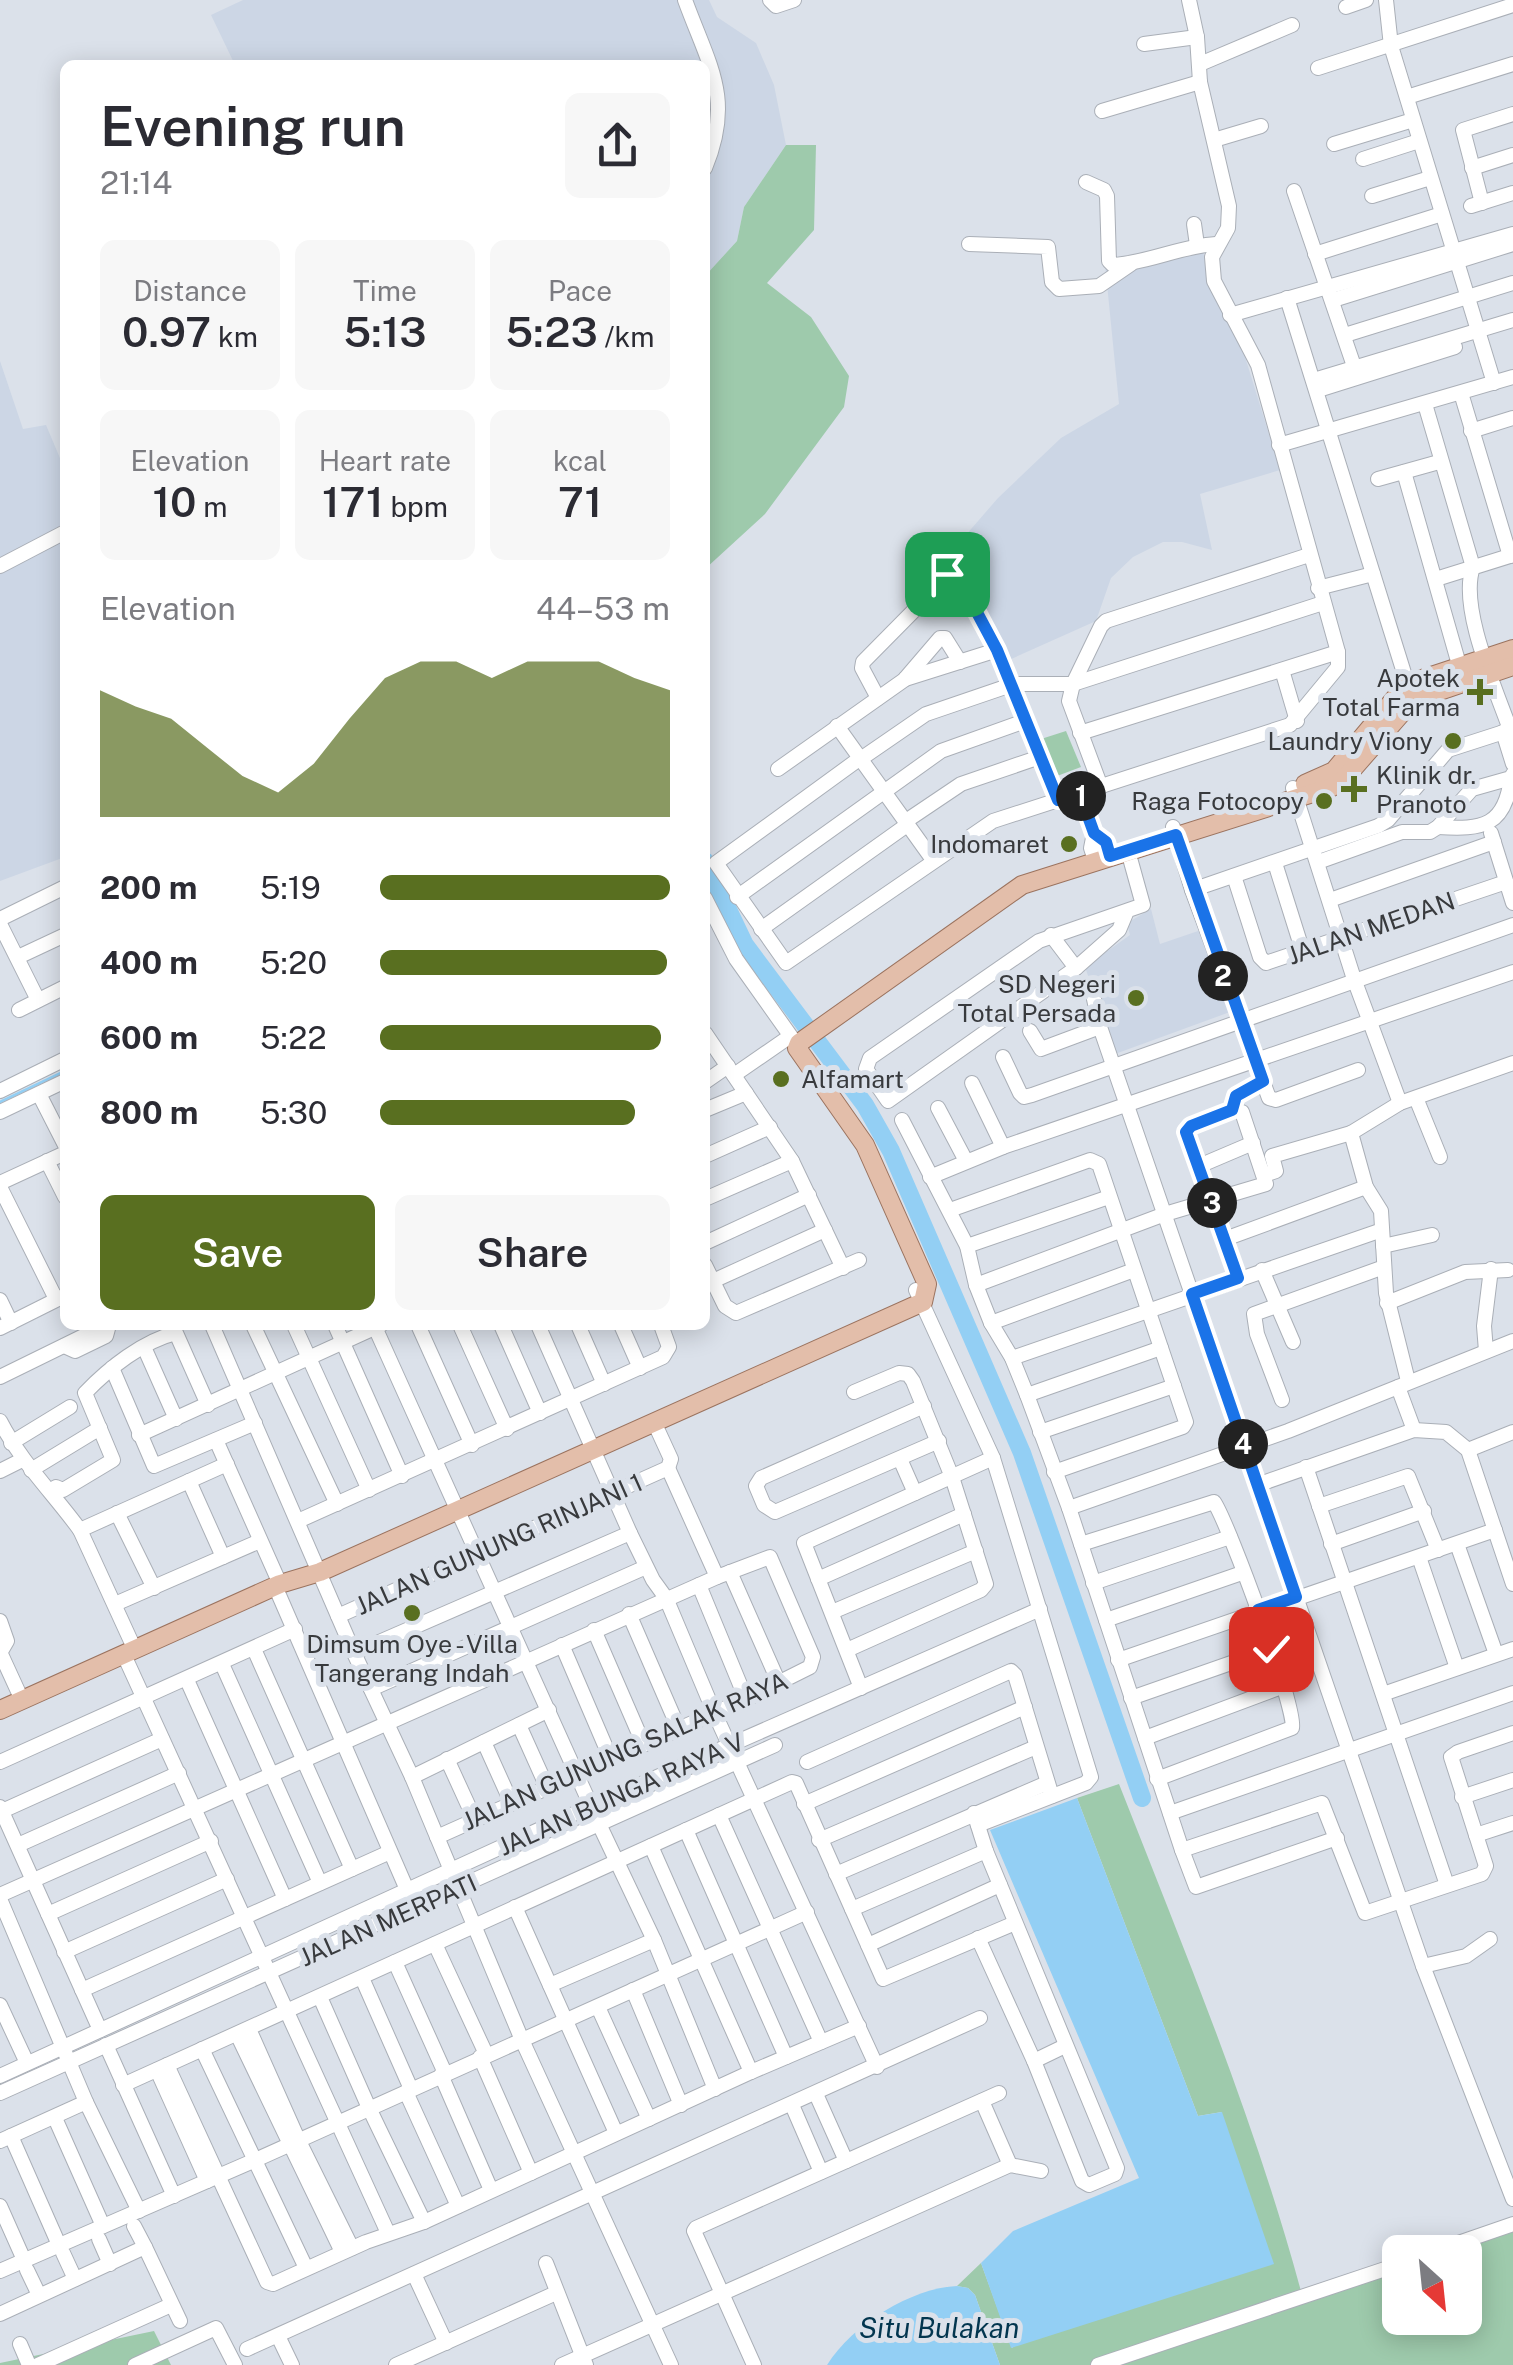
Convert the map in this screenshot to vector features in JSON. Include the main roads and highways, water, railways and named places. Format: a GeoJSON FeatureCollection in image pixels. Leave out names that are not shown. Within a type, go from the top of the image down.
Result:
{"type":"FeatureCollection","features":[{"type":"Feature","properties":{"kind":"main road"},"geometry":{"type":"LineString","coordinates":[[920,1296],[858,1152],[791,1049],[794,1040],[1014,889],[1174,831],[1295,793],[1332,787],[1344,779],[1410,692],[1487,665],[1513,649]]}},
{"type":"Feature","properties":{"kind":"main road"},"geometry":{"type":"LineString","coordinates":[[1487,665],[1513,666]]}},
{"type":"Feature","properties":{"kind":"main road"},"geometry":{"type":"LineString","coordinates":[[591,1446],[654,1422],[920,1296]]}},
{"type":"Feature","properties":{"kind":"main road"},"geometry":{"type":"LineString","coordinates":[[0,1710],[591,1446],[910,1297],[920,1296]]}},
{"type":"Feature","properties":{"kind":"water"},"geometry":{"type":"Polygon","coordinates":[[[1077,1798],[1198,2116],[1222,2112],[1274,2264],[1011,2348],[981,2263],[1013,2231],[1139,2178],[990,1830],[1077,1798]]]}},
{"type":"Feature","properties":{"kind":"water","name":"Situ Bulakan"},"geometry":{"type":"Polygon","coordinates":[[[957,2286],[968,2288],[975,2295],[1000,2365],[827,2365],[851,2336],[884,2311],[921,2294],[957,2286]]]}},
{"type":"Feature","properties":{"kind":"waterway"},"geometry":{"type":"LineString","coordinates":[[710,872],[745,945],[865,1105],[891,1151],[1022,1453],[1142,1798]]}},
{"type":"Feature","properties":{"kind":"waterway"},"geometry":{"type":"LineString","coordinates":[[0,1102],[60,1073]]}},
{"type":"Feature","properties":{"kind":"place","name":"Apotek Total Farma"},"geometry":{"type":"Point","coordinates":[1480,692]}},
{"type":"Feature","properties":{"kind":"place","name":"Laundry Viony"},"geometry":{"type":"Point","coordinates":[1453,741]}},
{"type":"Feature","properties":{"kind":"place","name":"Klinik dr. Pranoto"},"geometry":{"type":"Point","coordinates":[1354,789]}},
{"type":"Feature","properties":{"kind":"place","name":"Raga Fotocopy"},"geometry":{"type":"Point","coordinates":[1324,801]}},
{"type":"Feature","properties":{"kind":"place","name":"Indomaret"},"geometry":{"type":"Point","coordinates":[1069,844]}},
{"type":"Feature","properties":{"kind":"place","name":"SD Negeri Total Persada"},"geometry":{"type":"Point","coordinates":[1136,998]}},
{"type":"Feature","properties":{"kind":"place","name":"Alfamart"},"geometry":{"type":"Point","coordinates":[781,1079]}},
{"type":"Feature","properties":{"kind":"place","name":"Dimsum Oye - Villa Tangerang Indah"},"geometry":{"type":"Point","coordinates":[412,1613]}}]}
